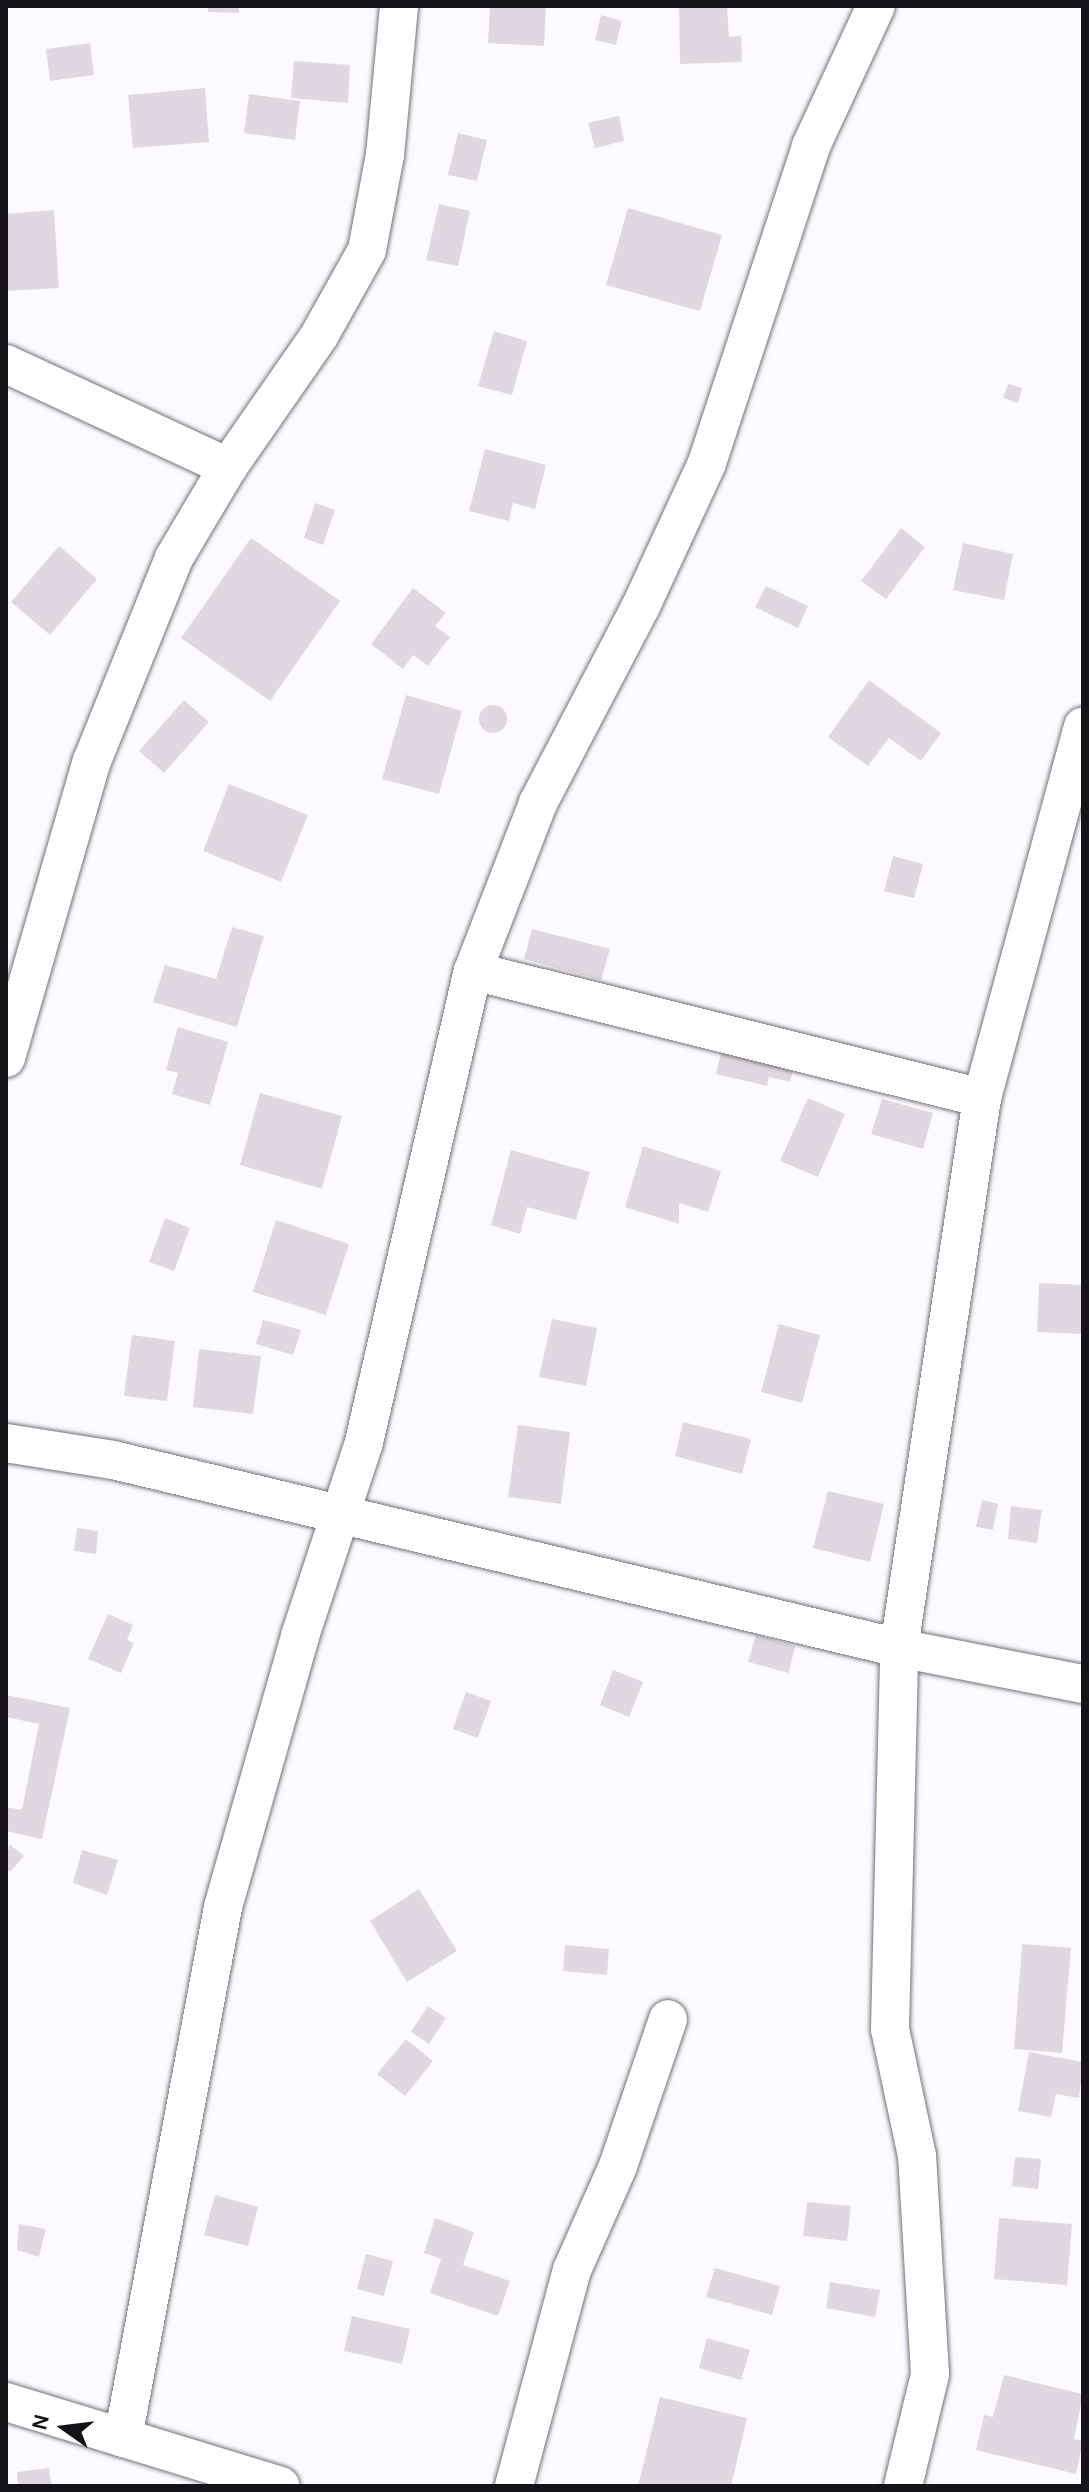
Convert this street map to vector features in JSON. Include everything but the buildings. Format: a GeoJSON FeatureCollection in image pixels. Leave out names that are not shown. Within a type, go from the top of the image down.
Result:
{"type":"FeatureCollection","features":[{"type":"Feature","properties":{"kind":"street"},"geometry":{"type":"LineString","coordinates":[[6,1058],[92,761],[174,558],[228,467],[319,336],[367,250],[385,155],[399,6]]}},
{"type":"Feature","properties":{"kind":"street"},"geometry":{"type":"LineString","coordinates":[[123,2438],[223,1907],[338,1515],[364,1442],[473,971],[538,803],[641,606],[707,463],[811,146],[876,6]]}},
{"type":"Feature","properties":{"kind":"street"},"geometry":{"type":"LineString","coordinates":[[6,364],[228,467]]}},
{"type":"Feature","properties":{"kind":"street"},"geometry":{"type":"LineString","coordinates":[[903,2486],[930,2374],[917,2156],[890,2029],[899,1648],[982,1098],[1083,726]]}},
{"type":"Feature","properties":{"kind":"street"},"geometry":{"type":"LineString","coordinates":[[473,971],[982,1098]]}},
{"type":"Feature","properties":{"kind":"street"},"geometry":{"type":"LineString","coordinates":[[6,1443],[113,1460],[899,1648],[1083,1684]]}},
{"type":"Feature","properties":{"kind":"street"},"geometry":{"type":"LineString","coordinates":[[514,2486],[572,2270],[618,2166],[668,2019]]}},
{"type":"Feature","properties":{"kind":"street"},"geometry":{"type":"LineString","coordinates":[[6,2402],[280,2486]]}}]}
